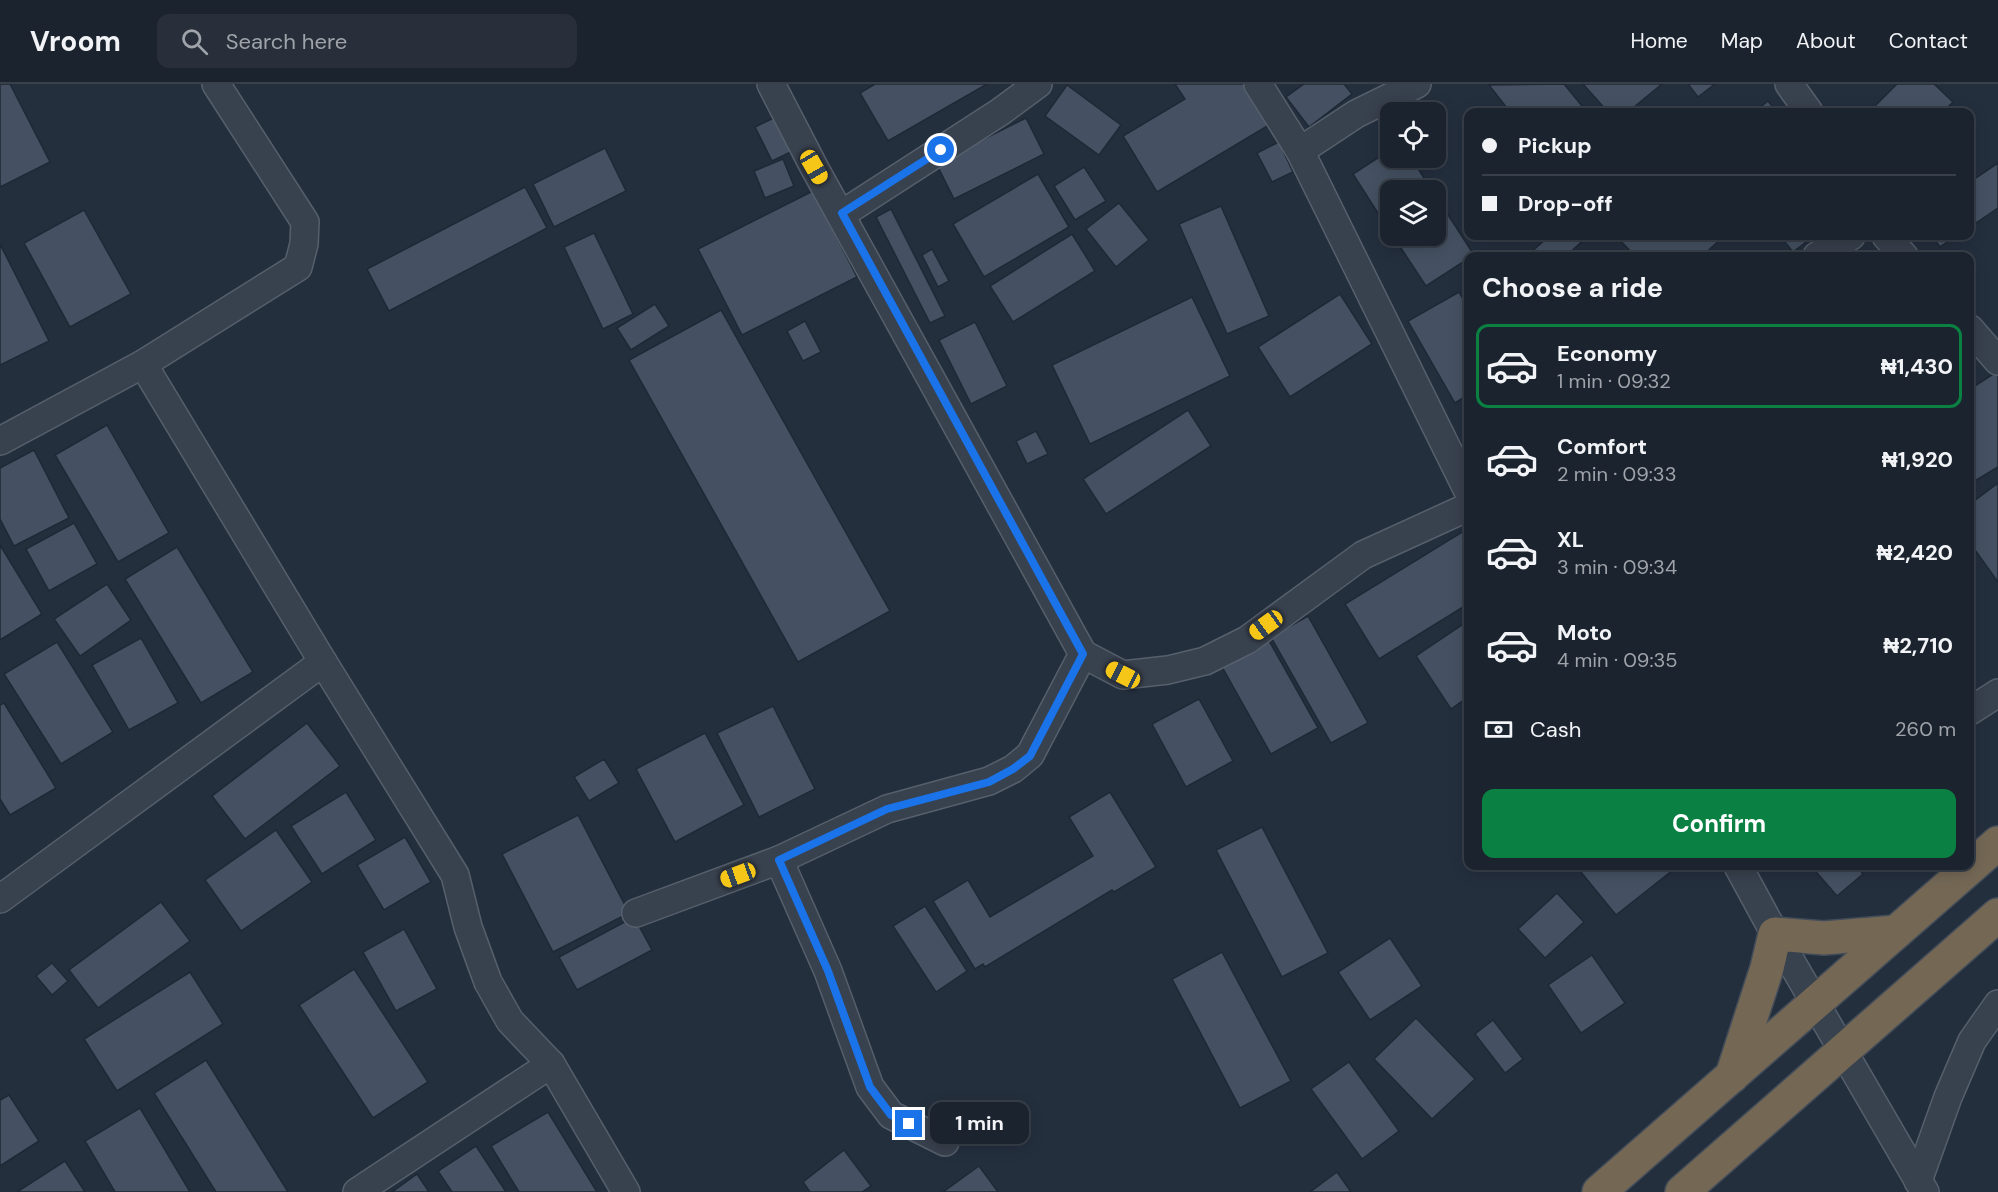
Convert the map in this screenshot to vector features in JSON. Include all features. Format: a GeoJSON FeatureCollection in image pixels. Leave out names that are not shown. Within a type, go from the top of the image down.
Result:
{"type":"FeatureCollection","features":[{"type":"Feature","properties":{"kind":"highway"},"geometry":{"type":"LineString","coordinates":[[1974,864],[1998,843]]}},
{"type":"Feature","properties":{"kind":"highway"},"geometry":{"type":"LineString","coordinates":[[1599,1192],[1967,870]]}},
{"type":"Feature","properties":{"kind":"highway"},"geometry":{"type":"LineString","coordinates":[[1682,1192],[1998,915]]}},
{"type":"Feature","properties":{"kind":"highway"},"geometry":{"type":"LineString","coordinates":[[1732,1076],[1767,968],[1775,934],[1824,938],[1896,933]]}},
{"type":"Feature","properties":{"kind":"street"},"geometry":{"type":"LineString","coordinates":[[0,441],[143,364],[298,267],[304,244],[305,222],[216,84]]}},
{"type":"Feature","properties":{"kind":"street"},"geometry":{"type":"LineString","coordinates":[[771,84],[814,167],[842,213],[1083,654],[1123,675],[1168,670],[1206,661],[1247,640],[1363,555],[1464,509]]}},
{"type":"Feature","properties":{"kind":"street"},"geometry":{"type":"LineString","coordinates":[[842,213],[1000,112],[1038,84]]}},
{"type":"Feature","properties":{"kind":"street"},"geometry":{"type":"LineString","coordinates":[[1258,84],[1300,151],[1464,475]]}},
{"type":"Feature","properties":{"kind":"street"},"geometry":{"type":"LineString","coordinates":[[1300,151],[1356,114],[1417,84]]}},
{"type":"Feature","properties":{"kind":"street"},"geometry":{"type":"LineString","coordinates":[[1789,84],[1806,108]]}},
{"type":"Feature","properties":{"kind":"street"},"geometry":{"type":"LineString","coordinates":[[1824,252],[1844,240]]}},
{"type":"Feature","properties":{"kind":"street"},"geometry":{"type":"LineString","coordinates":[[1890,240],[1901,252]]}},
{"type":"Feature","properties":{"kind":"street"},"geometry":{"type":"LineString","coordinates":[[1974,335],[1998,362]]}},
{"type":"Feature","properties":{"kind":"street"},"geometry":{"type":"LineString","coordinates":[[143,364],[455,875],[468,927],[488,982],[510,1020],[551,1064],[626,1192]]}},
{"type":"Feature","properties":{"kind":"street"},"geometry":{"type":"LineString","coordinates":[[636,913],[779,860],[887,809],[989,782],[1013,769],[1030,756],[1083,654]]}},
{"type":"Feature","properties":{"kind":"street"},"geometry":{"type":"LineString","coordinates":[[0,898],[323,662]]}},
{"type":"Feature","properties":{"kind":"street"},"geometry":{"type":"LineString","coordinates":[[1974,708],[1998,693]]}},
{"type":"Feature","properties":{"kind":"street"},"geometry":{"type":"LineString","coordinates":[[779,860],[828,971],[870,1087],[891,1115],[945,1142]]}},
{"type":"Feature","properties":{"kind":"street"},"geometry":{"type":"LineString","coordinates":[[1740,870],[1922,1186]]}},
{"type":"Feature","properties":{"kind":"street"},"geometry":{"type":"LineString","coordinates":[[1922,1186],[1948,1097],[1972,1041],[1998,1004]]}},
{"type":"Feature","properties":{"kind":"street"},"geometry":{"type":"LineString","coordinates":[[357,1192],[551,1064]]}},
{"type":"Feature","properties":{"kind":"building"},"geometry":{"type":"Polygon","coordinates":[[[0,84],[10,84],[50,162],[0,187],[0,84]]]}},
{"type":"Feature","properties":{"kind":"building"},"geometry":{"type":"Polygon","coordinates":[[[875,84],[987,84],[888,141],[860,93],[875,84]]]}},
{"type":"Feature","properties":{"kind":"building"},"geometry":{"type":"Polygon","coordinates":[[[1175,84],[1244,84],[1269,125],[1157,192],[1123,136],[1185,99],[1175,84]]]}},
{"type":"Feature","properties":{"kind":"building"},"geometry":{"type":"Polygon","coordinates":[[[1304,84],[1344,84],[1352,94],[1309,127],[1286,97],[1304,84]]]}},
{"type":"Feature","properties":{"kind":"building"},"geometry":{"type":"Polygon","coordinates":[[[1564,84],[1584,108],[1507,108],[1489,85],[1564,84]]]}},
{"type":"Feature","properties":{"kind":"building"},"geometry":{"type":"Polygon","coordinates":[[[1583,84],[1662,84],[1633,108],[1604,108],[1583,84]]]}},
{"type":"Feature","properties":{"kind":"building"},"geometry":{"type":"Polygon","coordinates":[[[1688,84],[1715,84],[1698,97],[1688,84]]]}},
{"type":"Feature","properties":{"kind":"building"},"geometry":{"type":"Polygon","coordinates":[[[1897,84],[1934,84],[1953,102],[1947,108],[1873,108],[1897,84]]]}},
{"type":"Feature","properties":{"kind":"building"},"geometry":{"type":"Polygon","coordinates":[[[1067,85],[1121,125],[1099,155],[1045,116],[1067,85]]]}},
{"type":"Feature","properties":{"kind":"building"},"geometry":{"type":"Polygon","coordinates":[[[1768,101],[1774,108],[1759,108],[1768,101]]]}},
{"type":"Feature","properties":{"kind":"building"},"geometry":{"type":"Polygon","coordinates":[[[780,115],[797,149],[772,161],[755,127],[780,115]]]}},
{"type":"Feature","properties":{"kind":"building"},"geometry":{"type":"Polygon","coordinates":[[[1026,118],[1044,154],[954,199],[936,163],[1026,118]]]}},
{"type":"Feature","properties":{"kind":"building"},"geometry":{"type":"Polygon","coordinates":[[[1279,142],[1293,172],[1272,182],[1257,153],[1279,142]]]}},
{"type":"Feature","properties":{"kind":"building"},"geometry":{"type":"Polygon","coordinates":[[[605,148],[626,191],[554,227],[533,184],[605,148]]]}},
{"type":"Feature","properties":{"kind":"building"},"geometry":{"type":"Polygon","coordinates":[[[1380,156],[1380,168],[1418,168],[1425,180],[1380,180],[1380,216],[1353,174],[1380,156]]]}},
{"type":"Feature","properties":{"kind":"building"},"geometry":{"type":"Polygon","coordinates":[[[783,159],[794,186],[765,198],[754,171],[783,159]]]}},
{"type":"Feature","properties":{"kind":"building"},"geometry":{"type":"Polygon","coordinates":[[[1998,163],[1998,208],[1974,224],[1974,179],[1998,163]]]}},
{"type":"Feature","properties":{"kind":"building"},"geometry":{"type":"Polygon","coordinates":[[[1084,167],[1106,201],[1075,220],[1054,186],[1084,167]]]}},
{"type":"Feature","properties":{"kind":"building"},"geometry":{"type":"Polygon","coordinates":[[[1038,174],[1069,227],[984,277],[953,224],[1038,174]]]}},
{"type":"Feature","properties":{"kind":"building"},"geometry":{"type":"Polygon","coordinates":[[[525,187],[547,228],[389,311],[367,269],[525,187]]]}},
{"type":"Feature","properties":{"kind":"building"},"geometry":{"type":"Polygon","coordinates":[[[813,191],[857,277],[742,335],[698,249],[813,191]]]}},
{"type":"Feature","properties":{"kind":"building"},"geometry":{"type":"Polygon","coordinates":[[[1119,203],[1149,240],[1116,267],[1086,229],[1119,203]]]}},
{"type":"Feature","properties":{"kind":"building"},"geometry":{"type":"Polygon","coordinates":[[[1221,206],[1269,316],[1227,334],[1179,224],[1221,206]]]}},
{"type":"Feature","properties":{"kind":"building"},"geometry":{"type":"Polygon","coordinates":[[[891,209],[945,316],[930,323],[876,217],[891,209]]]}},
{"type":"Feature","properties":{"kind":"building"},"geometry":{"type":"Polygon","coordinates":[[[84,210],[131,294],[70,327],[24,243],[84,210]]]}},
{"type":"Feature","properties":{"kind":"building"},"geometry":{"type":"Polygon","coordinates":[[[1446,212],[1472,252],[1464,252],[1464,261],[1426,286],[1400,246],[1446,246],[1446,212]]]}},
{"type":"Feature","properties":{"kind":"building"},"geometry":{"type":"Polygon","coordinates":[[[594,233],[633,314],[603,329],[564,247],[594,233]]]}},
{"type":"Feature","properties":{"kind":"building"},"geometry":{"type":"Polygon","coordinates":[[[1072,234],[1095,271],[1013,322],[990,286],[1072,234]]]}},
{"type":"Feature","properties":{"kind":"building"},"geometry":{"type":"Polygon","coordinates":[[[1545,240],[1584,240],[1570,252],[1531,252],[1545,240]]]}},
{"type":"Feature","properties":{"kind":"building"},"geometry":{"type":"Polygon","coordinates":[[[1620,240],[1720,240],[1706,252],[1631,252],[1620,240]]]}},
{"type":"Feature","properties":{"kind":"building"},"geometry":{"type":"Polygon","coordinates":[[[1783,240],[1809,240],[1793,252],[1783,240]]]}},
{"type":"Feature","properties":{"kind":"building"},"geometry":{"type":"Polygon","coordinates":[[[1935,240],[1951,240],[1940,247],[1935,240]]]}},
{"type":"Feature","properties":{"kind":"building"},"geometry":{"type":"Polygon","coordinates":[[[0,244],[49,341],[0,365],[0,244]]]}},
{"type":"Feature","properties":{"kind":"building"},"geometry":{"type":"Polygon","coordinates":[[[932,249],[949,281],[938,287],[922,255],[932,249]]]}},
{"type":"Feature","properties":{"kind":"building"},"geometry":{"type":"Polygon","coordinates":[[[1459,292],[1464,301],[1464,397],[1455,403],[1408,321],[1459,292]]]}},
{"type":"Feature","properties":{"kind":"building"},"geometry":{"type":"Polygon","coordinates":[[[1340,294],[1372,344],[1290,397],[1258,347],[1340,294]]]}},
{"type":"Feature","properties":{"kind":"building"},"geometry":{"type":"Polygon","coordinates":[[[1192,297],[1230,376],[1090,444],[1052,365],[1192,297]]]}},
{"type":"Feature","properties":{"kind":"building"},"geometry":{"type":"Polygon","coordinates":[[[655,304],[669,326],[631,350],[617,328],[655,304]]]}},
{"type":"Feature","properties":{"kind":"building"},"geometry":{"type":"Polygon","coordinates":[[[721,310],[890,611],[798,662],[629,360],[721,310]]]}},
{"type":"Feature","properties":{"kind":"building"},"geometry":{"type":"Polygon","coordinates":[[[805,321],[821,352],[803,361],[787,331],[805,321]]]}},
{"type":"Feature","properties":{"kind":"building"},"geometry":{"type":"Polygon","coordinates":[[[975,322],[1007,386],[971,404],[939,340],[975,322]]]}},
{"type":"Feature","properties":{"kind":"building"},"geometry":{"type":"Polygon","coordinates":[[[1998,371],[1998,467],[1974,482],[1974,386],[1998,371]]]}},
{"type":"Feature","properties":{"kind":"building"},"geometry":{"type":"Polygon","coordinates":[[[1188,410],[1211,446],[1106,514],[1083,479],[1188,410]]]}},
{"type":"Feature","properties":{"kind":"building"},"geometry":{"type":"Polygon","coordinates":[[[107,425],[169,533],[118,562],[55,455],[107,425]]]}},
{"type":"Feature","properties":{"kind":"building"},"geometry":{"type":"Polygon","coordinates":[[[1036,431],[1048,454],[1027,464],[1016,441],[1036,431]]]}},
{"type":"Feature","properties":{"kind":"building"},"geometry":{"type":"Polygon","coordinates":[[[34,450],[69,518],[14,546],[0,519],[0,468],[34,450]]]}},
{"type":"Feature","properties":{"kind":"building"},"geometry":{"type":"Polygon","coordinates":[[[1998,483],[1998,582],[1974,549],[1974,501],[1998,483]]]}},
{"type":"Feature","properties":{"kind":"building"},"geometry":{"type":"Polygon","coordinates":[[[74,523],[97,564],[49,591],[26,549],[74,523]]]}},
{"type":"Feature","properties":{"kind":"building"},"geometry":{"type":"Polygon","coordinates":[[[1464,531],[1464,606],[1379,659],[1345,604],[1464,531]]]}},
{"type":"Feature","properties":{"kind":"building"},"geometry":{"type":"Polygon","coordinates":[[[0,545],[42,614],[0,640],[0,545]]]}},
{"type":"Feature","properties":{"kind":"building"},"geometry":{"type":"Polygon","coordinates":[[[177,547],[253,672],[201,703],[125,579],[177,547]]]}},
{"type":"Feature","properties":{"kind":"building"},"geometry":{"type":"Polygon","coordinates":[[[107,584],[131,620],[80,656],[54,619],[107,584]]]}},
{"type":"Feature","properties":{"kind":"building"},"geometry":{"type":"Polygon","coordinates":[[[1308,616],[1368,723],[1331,743],[1271,637],[1308,616]]]}},
{"type":"Feature","properties":{"kind":"building"},"geometry":{"type":"Polygon","coordinates":[[[1464,624],[1464,700],[1451,709],[1416,656],[1464,624]]]}},
{"type":"Feature","properties":{"kind":"building"},"geometry":{"type":"Polygon","coordinates":[[[141,638],[178,703],[129,730],[92,665],[141,638]]]}},
{"type":"Feature","properties":{"kind":"building"},"geometry":{"type":"Polygon","coordinates":[[[1268,639],[1318,728],[1271,754],[1221,665],[1268,639]]]}},
{"type":"Feature","properties":{"kind":"building"},"geometry":{"type":"Polygon","coordinates":[[[57,642],[113,732],[61,764],[4,674],[57,642]]]}},
{"type":"Feature","properties":{"kind":"building"},"geometry":{"type":"Polygon","coordinates":[[[1199,699],[1233,761],[1186,787],[1152,724],[1199,699]]]}},
{"type":"Feature","properties":{"kind":"building"},"geometry":{"type":"Polygon","coordinates":[[[4,703],[56,788],[10,815],[0,799],[0,705],[4,703]]]}},
{"type":"Feature","properties":{"kind":"building"},"geometry":{"type":"Polygon","coordinates":[[[773,706],[815,789],[759,817],[717,733],[773,706]]]}},
{"type":"Feature","properties":{"kind":"building"},"geometry":{"type":"Polygon","coordinates":[[[307,723],[340,766],[245,839],[212,796],[307,723]]]}},
{"type":"Feature","properties":{"kind":"building"},"geometry":{"type":"Polygon","coordinates":[[[705,733],[744,805],[675,842],[636,769],[705,733]]]}},
{"type":"Feature","properties":{"kind":"building"},"geometry":{"type":"Polygon","coordinates":[[[604,759],[619,783],[589,801],[574,777],[604,759]]]}},
{"type":"Feature","properties":{"kind":"building"},"geometry":{"type":"Polygon","coordinates":[[[346,792],[376,840],[322,874],[291,826],[346,792]]]}},
{"type":"Feature","properties":{"kind":"building"},"geometry":{"type":"Polygon","coordinates":[[[1110,792],[1156,867],[1114,892],[1112,890],[985,967],[983,964],[975,969],[933,901],[968,880],[990,917],[1093,856],[1069,817],[1110,792]]]}},
{"type":"Feature","properties":{"kind":"building"},"geometry":{"type":"Polygon","coordinates":[[[578,815],[629,913],[553,952],[502,854],[578,815]]]}},
{"type":"Feature","properties":{"kind":"building"},"geometry":{"type":"Polygon","coordinates":[[[1262,827],[1328,953],[1282,977],[1216,850],[1262,827]]]}},
{"type":"Feature","properties":{"kind":"building"},"geometry":{"type":"Polygon","coordinates":[[[276,830],[312,882],[241,931],[205,880],[276,830]]]}},
{"type":"Feature","properties":{"kind":"building"},"geometry":{"type":"Polygon","coordinates":[[[405,837],[431,882],[384,910],[357,865],[405,837]]]}},
{"type":"Feature","properties":{"kind":"building"},"geometry":{"type":"Polygon","coordinates":[[[1579,870],[1673,870],[1616,915],[1579,870]]]}},
{"type":"Feature","properties":{"kind":"building"},"geometry":{"type":"Polygon","coordinates":[[[1814,870],[1860,870],[1863,874],[1837,896],[1814,870]]]}},
{"type":"Feature","properties":{"kind":"building"},"geometry":{"type":"Polygon","coordinates":[[[1557,893],[1584,922],[1545,958],[1518,929],[1557,893]]]}},
{"type":"Feature","properties":{"kind":"building"},"geometry":{"type":"Polygon","coordinates":[[[161,902],[190,941],[98,1008],[69,970],[161,902]]]}},
{"type":"Feature","properties":{"kind":"building"},"geometry":{"type":"Polygon","coordinates":[[[925,906],[967,971],[936,992],[893,926],[925,906]]]}},
{"type":"Feature","properties":{"kind":"building"},"geometry":{"type":"Polygon","coordinates":[[[634,917],[652,950],[577,990],[559,957],[634,917]]]}},
{"type":"Feature","properties":{"kind":"building"},"geometry":{"type":"Polygon","coordinates":[[[404,929],[437,989],[396,1011],[363,952],[404,929]]]}},
{"type":"Feature","properties":{"kind":"building"},"geometry":{"type":"Polygon","coordinates":[[[1390,938],[1422,986],[1370,1020],[1338,972],[1390,938]]]}},
{"type":"Feature","properties":{"kind":"building"},"geometry":{"type":"Polygon","coordinates":[[[1222,952],[1291,1081],[1240,1108],[1172,979],[1222,952]]]}},
{"type":"Feature","properties":{"kind":"building"},"geometry":{"type":"Polygon","coordinates":[[[1592,955],[1625,1003],[1581,1033],[1548,985],[1592,955]]]}},
{"type":"Feature","properties":{"kind":"building"},"geometry":{"type":"Polygon","coordinates":[[[52,963],[68,981],[52,995],[36,976],[52,963]]]}},
{"type":"Feature","properties":{"kind":"building"},"geometry":{"type":"Polygon","coordinates":[[[354,969],[428,1082],[373,1118],[299,1005],[354,969]]]}},
{"type":"Feature","properties":{"kind":"building"},"geometry":{"type":"Polygon","coordinates":[[[190,972],[223,1024],[117,1091],[84,1039],[190,972]]]}},
{"type":"Feature","properties":{"kind":"building"},"geometry":{"type":"Polygon","coordinates":[[[1416,1018],[1475,1079],[1432,1119],[1374,1059],[1416,1018]]]}},
{"type":"Feature","properties":{"kind":"building"},"geometry":{"type":"Polygon","coordinates":[[[1493,1020],[1523,1059],[1505,1073],[1475,1034],[1493,1020]]]}},
{"type":"Feature","properties":{"kind":"building"},"geometry":{"type":"Polygon","coordinates":[[[206,1060],[288,1192],[216,1192],[154,1093],[206,1060]]]}},
{"type":"Feature","properties":{"kind":"building"},"geometry":{"type":"Polygon","coordinates":[[[1349,1062],[1399,1131],[1362,1159],[1311,1089],[1349,1062]]]}},
{"type":"Feature","properties":{"kind":"building"},"geometry":{"type":"Polygon","coordinates":[[[9,1095],[39,1141],[0,1166],[0,1100],[9,1095]]]}},
{"type":"Feature","properties":{"kind":"building"},"geometry":{"type":"Polygon","coordinates":[[[140,1108],[190,1192],[115,1192],[85,1141],[140,1108]]]}},
{"type":"Feature","properties":{"kind":"building"},"geometry":{"type":"Polygon","coordinates":[[[548,1112],[597,1192],[519,1192],[491,1146],[548,1112]]]}},
{"type":"Feature","properties":{"kind":"building"},"geometry":{"type":"Polygon","coordinates":[[[476,1146],[506,1192],[452,1192],[438,1171],[476,1146]]]}},
{"type":"Feature","properties":{"kind":"building"},"geometry":{"type":"Polygon","coordinates":[[[844,1150],[871,1186],[862,1192],[810,1192],[803,1182],[844,1150]]]}},
{"type":"Feature","properties":{"kind":"building"},"geometry":{"type":"Polygon","coordinates":[[[65,1161],[85,1192],[17,1192],[65,1161]]]}},
{"type":"Feature","properties":{"kind":"building"},"geometry":{"type":"Polygon","coordinates":[[[979,1166],[998,1192],[943,1192],[979,1166]]]}},
{"type":"Feature","properties":{"kind":"building"},"geometry":{"type":"Polygon","coordinates":[[[1337,1172],[1351,1192],[1310,1192],[1337,1172]]]}},
{"type":"Feature","properties":{"kind":"building"},"geometry":{"type":"Polygon","coordinates":[[[417,1174],[429,1192],[392,1192],[417,1174]]]}},
{"type":"Feature","properties":{"kind":"route"},"geometry":{"type":"LineString","coordinates":[[909,1124],[891,1115],[870,1087],[828,971],[779,860],[887,809],[989,782],[1013,769],[1030,756],[1083,654],[842,213],[941,150]]}}]}
